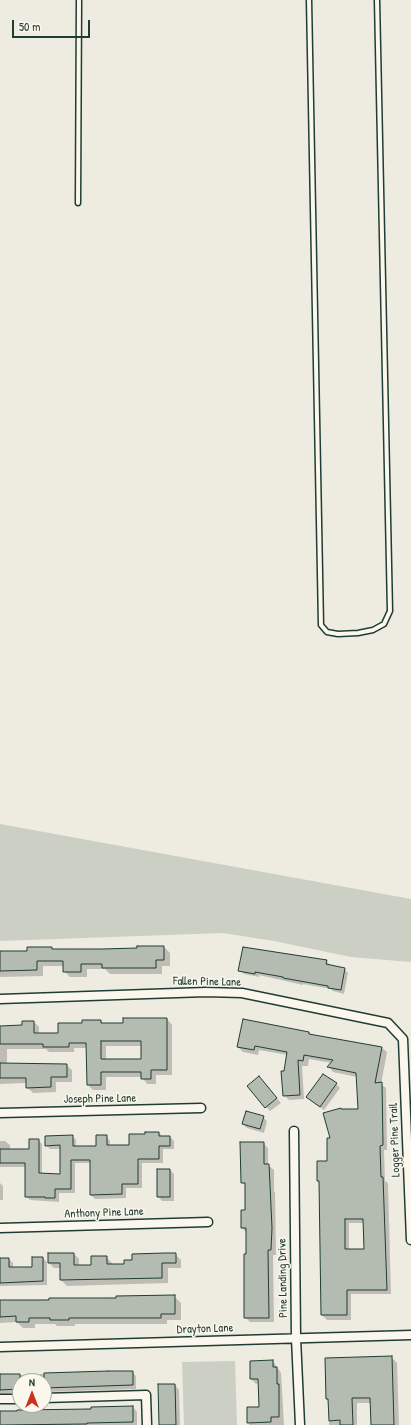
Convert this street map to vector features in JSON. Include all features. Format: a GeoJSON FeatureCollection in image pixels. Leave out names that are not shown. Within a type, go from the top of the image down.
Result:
{"type":"FeatureCollection","features":[{"type":"Feature","properties":{"kind":"street","name":"Fallen Pine Lane"},"geometry":{"type":"LineString","coordinates":[[0,999],[206,992],[242,993],[388,1023],[403,1039]]}},
{"type":"Feature","properties":{"kind":"street","name":"Logger Pine Trail"},"geometry":{"type":"LineString","coordinates":[[403,1039],[411,1240]]}},
{"type":"Feature","properties":{"kind":"street","name":"Joseph Pine Lane"},"geometry":{"type":"LineString","coordinates":[[0,1113],[201,1108]]}},
{"type":"Feature","properties":{"kind":"street","name":"Pine Landing Drive"},"geometry":{"type":"LineString","coordinates":[[294,1131],[296,1338],[300,1425]]}},
{"type":"Feature","properties":{"kind":"street","name":"Anthony Pine Lane"},"geometry":{"type":"LineString","coordinates":[[0,1228],[208,1222]]}},
{"type":"Feature","properties":{"kind":"street","name":"Drayton Lane"},"geometry":{"type":"LineString","coordinates":[[0,1347],[411,1335]]}},
{"type":"Feature","properties":{"kind":"street"},"geometry":{"type":"LineString","coordinates":[[52,1398],[146,1395],[147,1425]]}},
{"type":"Feature","properties":{"kind":"street"},"geometry":{"type":"LineString","coordinates":[[0,1399],[12,1399]]}},
{"type":"Feature","properties":{"kind":"lane"},"geometry":{"type":"LineString","coordinates":[[78,203],[79,0]]}},
{"type":"Feature","properties":{"kind":"lane"},"geometry":{"type":"LineString","coordinates":[[309,0],[321,625],[327,632],[338,634],[358,634],[373,630],[384,624],[390,611],[377,0]]}},
{"type":"Feature","properties":{"kind":"shaded area"},"geometry":{"type":"Polygon","coordinates":[[[0,824],[411,899],[411,962],[351,957],[274,941],[223,933],[0,941],[0,824]]]}},
{"type":"Feature","properties":{"kind":"shaded area"},"geometry":{"type":"Polygon","coordinates":[[[235,1361],[237,1425],[184,1425],[182,1362],[235,1361]]]}},
{"type":"Feature","properties":{"kind":"building"},"geometry":{"type":"Polygon","coordinates":[[[137,946],[164,946],[164,960],[156,960],[156,968],[102,968],[102,964],[81,964],[81,972],[63,972],[63,961],[37,961],[37,970],[0,971],[0,951],[27,951],[27,947],[52,947],[52,949],[102,949],[137,948],[137,946]]]}},
{"type":"Feature","properties":{"kind":"building"},"geometry":{"type":"Polygon","coordinates":[[[243,947],[327,960],[326,964],[345,968],[341,990],[283,977],[255,972],[255,974],[238,971],[243,947]]]}},
{"type":"Feature","properties":{"kind":"building"},"geometry":{"type":"Polygon","coordinates":[[[123,1018],[167,1018],[167,1070],[151,1070],[151,1079],[141,1079],[141,1072],[101,1072],[101,1085],[87,1085],[86,1043],[69,1043],[69,1047],[43,1047],[43,1044],[0,1044],[0,1026],[22,1025],[22,1021],[34,1021],[34,1033],[58,1033],[58,1023],[82,1023],[82,1020],[101,1020],[101,1023],[123,1023],[123,1018]],[[101,1041],[101,1059],[141,1059],[141,1041],[101,1041]]]}},
{"type":"Feature","properties":{"kind":"building"},"geometry":{"type":"Polygon","coordinates":[[[243,1019],[309,1032],[309,1034],[382,1047],[375,1083],[382,1082],[383,1145],[380,1146],[381,1177],[383,1177],[387,1290],[347,1290],[347,1315],[321,1315],[319,1181],[317,1181],[317,1161],[327,1161],[327,1138],[330,1138],[323,1113],[341,1108],[358,1109],[356,1073],[327,1067],[333,1060],[304,1055],[303,1061],[298,1060],[300,1095],[283,1096],[281,1071],[284,1071],[287,1052],[255,1046],[254,1050],[237,1047],[243,1019]],[[345,1219],[345,1249],[364,1249],[363,1219],[345,1219]]]}},
{"type":"Feature","properties":{"kind":"building"},"geometry":{"type":"Polygon","coordinates":[[[0,1063],[67,1064],[67,1077],[51,1077],[51,1087],[26,1088],[26,1078],[0,1078],[0,1063]]]}},
{"type":"Feature","properties":{"kind":"building"},"geometry":{"type":"Polygon","coordinates":[[[323,1074],[337,1083],[320,1107],[306,1097],[323,1074]]]}},
{"type":"Feature","properties":{"kind":"building"},"geometry":{"type":"Polygon","coordinates":[[[259,1076],[277,1098],[265,1108],[247,1086],[259,1076]]]}},
{"type":"Feature","properties":{"kind":"building"},"geometry":{"type":"Polygon","coordinates":[[[246,1111],[264,1116],[260,1129],[242,1124],[246,1111]]]}},
{"type":"Feature","properties":{"kind":"building"},"geometry":{"type":"Polygon","coordinates":[[[145,1132],[159,1132],[159,1136],[170,1136],[170,1146],[159,1146],[159,1159],[138,1159],[138,1184],[122,1184],[122,1194],[90,1195],[90,1160],[71,1160],[71,1189],[55,1189],[55,1198],[25,1197],[25,1163],[0,1163],[0,1149],[29,1149],[29,1139],[39,1139],[39,1173],[60,1174],[60,1145],[45,1146],[45,1136],[73,1135],[73,1146],[96,1146],[96,1135],[107,1135],[107,1145],[129,1145],[129,1134],[145,1134],[145,1132]]]}},
{"type":"Feature","properties":{"kind":"building"},"geometry":{"type":"Polygon","coordinates":[[[240,1142],[264,1142],[264,1164],[269,1164],[272,1228],[271,1250],[268,1250],[269,1318],[244,1318],[244,1254],[246,1254],[246,1228],[241,1228],[241,1210],[245,1210],[245,1183],[241,1183],[240,1142]]]}},
{"type":"Feature","properties":{"kind":"building"},"geometry":{"type":"Polygon","coordinates":[[[157,1169],[170,1169],[170,1197],[157,1197],[157,1169]]]}},
{"type":"Feature","properties":{"kind":"building"},"geometry":{"type":"Polygon","coordinates":[[[48,1253],[74,1253],[74,1265],[91,1265],[91,1256],[107,1256],[107,1264],[124,1264],[124,1260],[132,1260],[132,1254],[176,1253],[176,1263],[162,1263],[162,1278],[60,1280],[60,1263],[48,1263],[48,1253]]]}},
{"type":"Feature","properties":{"kind":"building"},"geometry":{"type":"Polygon","coordinates":[[[32,1257],[43,1257],[43,1281],[0,1283],[0,1258],[9,1258],[9,1267],[32,1267],[32,1257]]]}},
{"type":"Feature","properties":{"kind":"building"},"geometry":{"type":"Polygon","coordinates":[[[175,1295],[175,1314],[161,1314],[161,1318],[69,1318],[69,1320],[50,1320],[50,1318],[29,1318],[29,1322],[16,1322],[16,1316],[0,1317],[0,1300],[49,1300],[49,1298],[116,1298],[116,1296],[175,1295]]]}},
{"type":"Feature","properties":{"kind":"building"},"geometry":{"type":"Polygon","coordinates":[[[392,1356],[394,1425],[371,1425],[370,1398],[352,1398],[353,1425],[340,1425],[340,1420],[329,1421],[328,1399],[326,1399],[325,1358],[392,1356]]]}},
{"type":"Feature","properties":{"kind":"building"},"geometry":{"type":"Polygon","coordinates":[[[273,1360],[273,1367],[277,1367],[277,1384],[279,1384],[279,1417],[271,1417],[271,1422],[247,1423],[247,1407],[259,1407],[258,1379],[250,1379],[250,1361],[273,1360]]]}},
{"type":"Feature","properties":{"kind":"building"},"geometry":{"type":"Polygon","coordinates":[[[133,1371],[133,1385],[52,1388],[52,1373],[44,1373],[133,1371]]]}},
{"type":"Feature","properties":{"kind":"building"},"geometry":{"type":"Polygon","coordinates":[[[0,1374],[12,1374],[12,1389],[0,1390],[0,1374]]]}},
{"type":"Feature","properties":{"kind":"building"},"geometry":{"type":"Polygon","coordinates":[[[158,1384],[175,1384],[176,1425],[159,1425],[158,1384]]]}},
{"type":"Feature","properties":{"kind":"building"},"geometry":{"type":"Polygon","coordinates":[[[133,1406],[133,1422],[0,1425],[0,1411],[12,1411],[12,1413],[52,1413],[52,1410],[91,1409],[91,1407],[133,1406]]]}}]}
